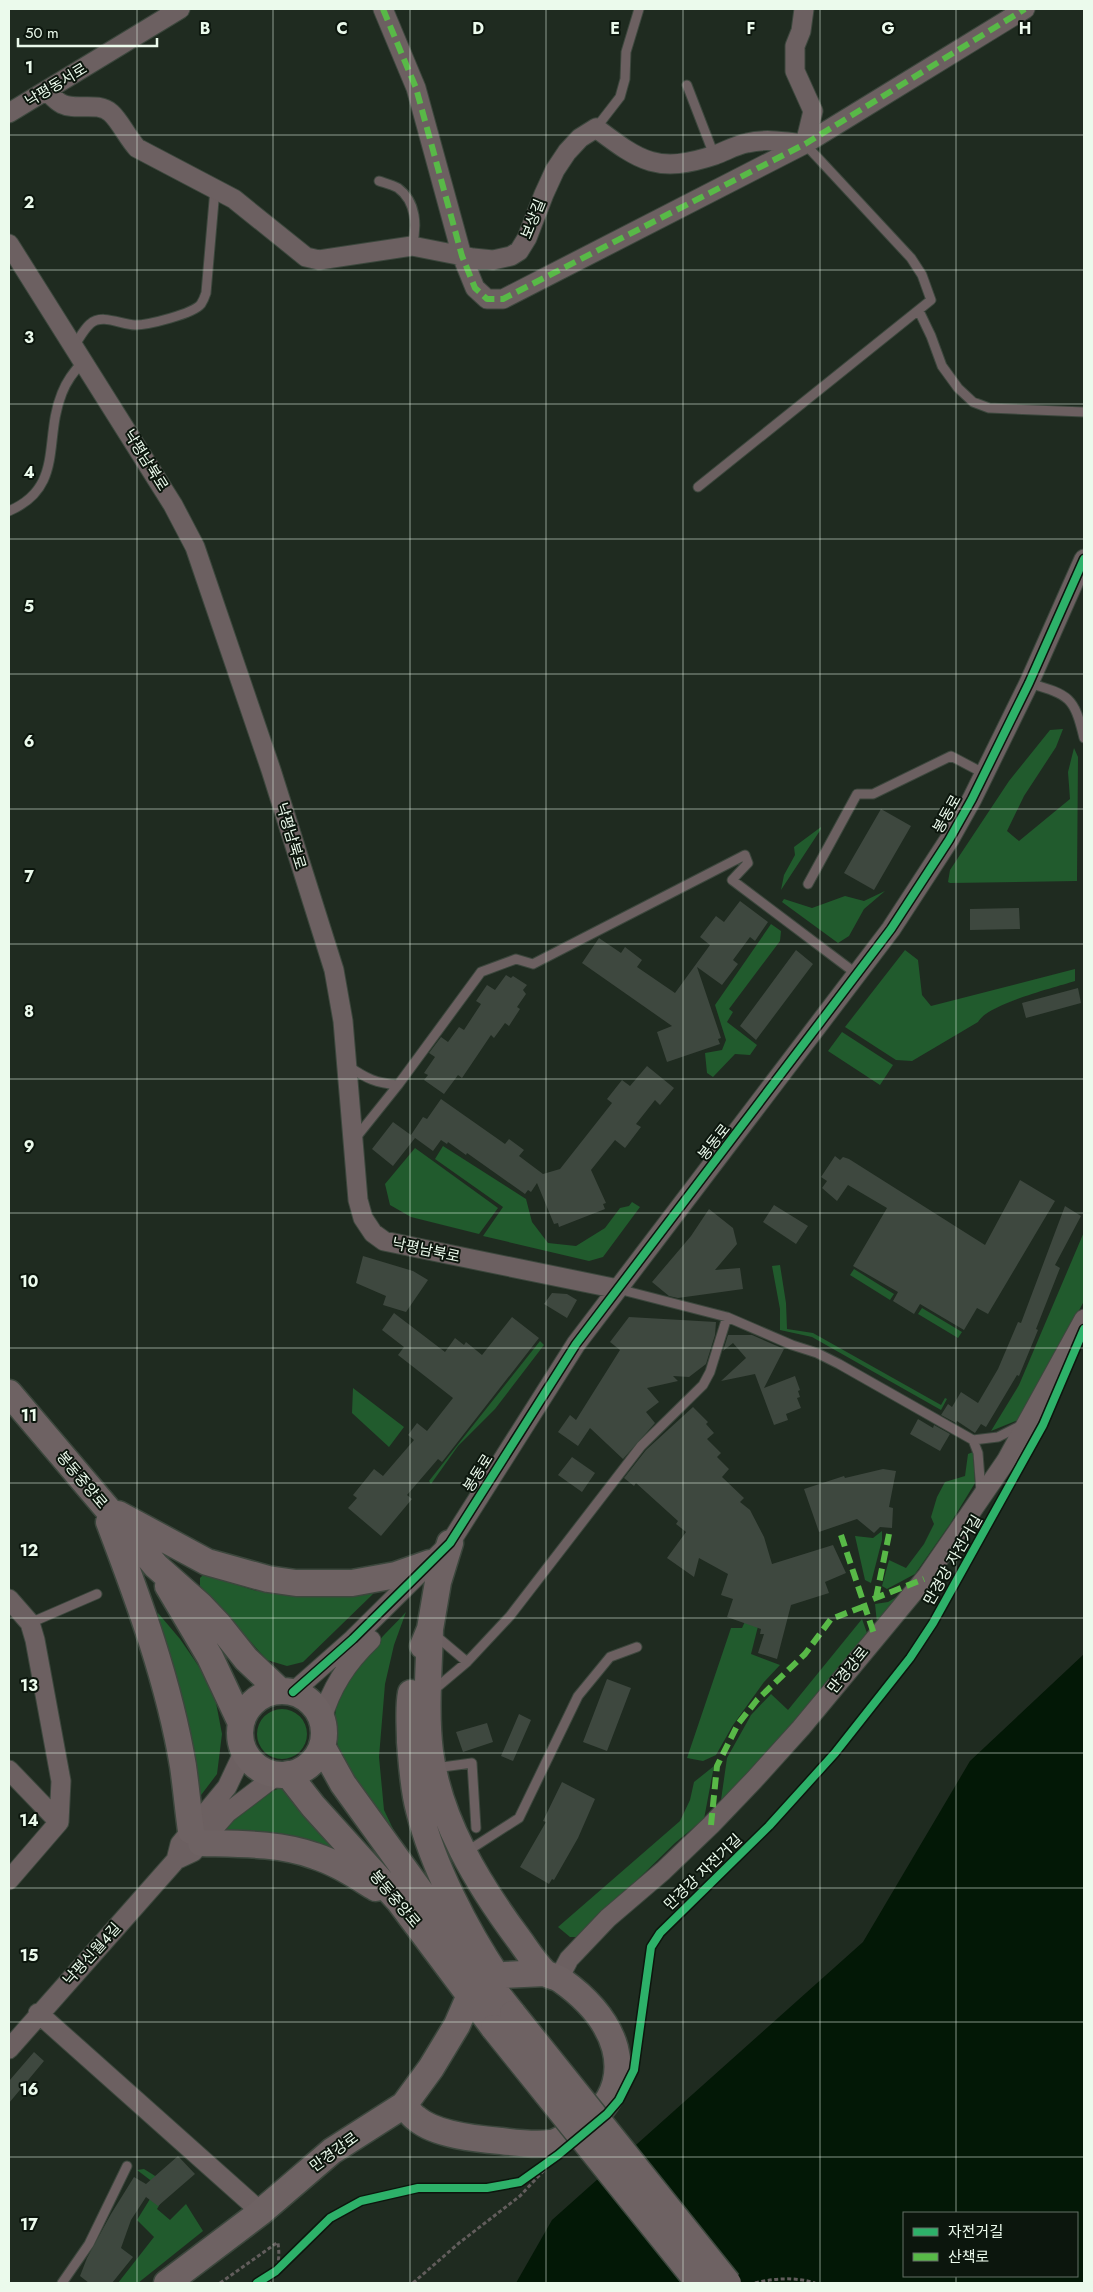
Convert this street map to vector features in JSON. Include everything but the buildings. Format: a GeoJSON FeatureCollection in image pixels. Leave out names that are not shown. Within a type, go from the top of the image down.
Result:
{"type":"FeatureCollection","features":[{"type":"Feature","properties":{"kind":"street","name":"낙평동서로"},"geometry":{"type":"LineString","coordinates":[[9,113],[180,9]]}},
{"type":"Feature","properties":{"kind":"street"},"geometry":{"type":"LineString","coordinates":[[383,9],[416,88],[462,256],[475,288],[487,299],[503,299],[805,144],[1025,9]]}},
{"type":"Feature","properties":{"kind":"street"},"geometry":{"type":"LineString","coordinates":[[804,9],[801,31],[795,46],[795,71],[813,111],[805,144]]}},
{"type":"Feature","properties":{"kind":"street","name":"보상길"},"geometry":{"type":"LineString","coordinates":[[47,91],[61,104],[72,107],[102,108],[111,113],[126,137],[137,148],[234,199],[306,257],[319,260],[412,246],[493,260],[510,256],[519,251],[527,238],[556,170],[568,152],[580,138],[596,128]]}},
{"type":"Feature","properties":{"kind":"street"},"geometry":{"type":"LineString","coordinates":[[596,128],[635,156],[655,163],[676,166],[746,143],[761,140],[805,144]]}},
{"type":"Feature","properties":{"kind":"street","name":"낙평남북로"},"geometry":{"type":"LineString","coordinates":[[9,244],[174,505],[195,547],[271,770],[334,970],[340,998],[358,1200],[363,1218],[373,1233],[384,1241],[618,1289]]}},
{"type":"Feature","properties":{"kind":"street","name":"봉동로"},"geometry":{"type":"LineString","coordinates":[[287,1692],[354,1639],[450,1543],[576,1344],[858,975],[891,929],[948,840],[985,774],[1029,683],[1084,559]]}},
{"type":"Feature","properties":{"kind":"street","name":"만경강로"},"geometry":{"type":"LineString","coordinates":[[552,1976],[608,1918],[663,1871],[711,1825],[801,1728],[927,1576],[981,1498],[1029,1422],[1059,1362],[1084,1319]]}},
{"type":"Feature","properties":{"kind":"street","name":"봉동중앙로"},"geometry":{"type":"LineString","coordinates":[[9,1393],[102,1505],[156,1566],[200,1605],[246,1659],[287,1692],[306,1698],[315,1707],[322,1719],[324,1733],[322,1746],[343,1784],[495,1996]]}},
{"type":"Feature","properties":{"kind":"street"},"geometry":{"type":"LineString","coordinates":[[102,1505],[207,1562],[268,1579],[296,1583],[352,1583],[396,1575],[430,1564]]}},
{"type":"Feature","properties":{"kind":"street"},"geometry":{"type":"LineString","coordinates":[[102,1505],[145,1617],[157,1656],[183,1766],[196,1837],[272,1846],[308,1854],[339,1866],[399,1901]]}},
{"type":"Feature","properties":{"kind":"street"},"geometry":{"type":"LineString","coordinates":[[404,2105],[417,2120],[436,2129],[470,2138],[553,2143],[590,2123],[612,2094],[618,2071],[614,2047],[601,2018],[585,1998],[552,1976],[506,1921],[470,1863],[447,1814],[433,1768],[426,1701],[430,1629],[438,1582],[450,1543]]}},
{"type":"Feature","properties":{"kind":"street","name":"봉동로"},"geometry":{"type":"LineString","coordinates":[[322,1719],[328,1697],[354,1656],[420,1590],[430,1564]]}},
{"type":"Feature","properties":{"kind":"street","name":"봉동중앙로"},"geometry":{"type":"LineString","coordinates":[[156,1566],[210,1657],[241,1723],[240,1737],[244,1751],[252,1762],[264,1771],[283,1774],[399,1901],[495,1996]]}},
{"type":"Feature","properties":{"kind":"street"},"geometry":{"type":"LineString","coordinates":[[9,1598],[30,1623],[61,1781],[59,1822],[9,1880]]}},
{"type":"Feature","properties":{"kind":"street"},"geometry":{"type":"LineString","coordinates":[[430,1629],[416,1664],[410,1696],[412,1777],[418,1810],[432,1853],[480,1951],[495,1996],[700,2283]]}},
{"type":"Feature","properties":{"kind":"street"},"geometry":{"type":"LineString","coordinates":[[241,1723],[246,1710],[255,1700],[267,1694],[287,1692]]}},
{"type":"Feature","properties":{"kind":"street"},"geometry":{"type":"LineString","coordinates":[[283,1774],[302,1769],[314,1759],[322,1746]]}},
{"type":"Feature","properties":{"kind":"street","name":"낙평신월4길"},"geometry":{"type":"LineString","coordinates":[[196,1837],[227,1787],[244,1751]]}},
{"type":"Feature","properties":{"kind":"street"},"geometry":{"type":"LineString","coordinates":[[9,1770],[59,1822]]}},
{"type":"Feature","properties":{"kind":"street","name":"낙평신월4길"},"geometry":{"type":"LineString","coordinates":[[9,2049],[38,2013],[176,1860],[180,1844],[196,1837],[283,1774]]}},
{"type":"Feature","properties":{"kind":"street"},"geometry":{"type":"LineString","coordinates":[[470,1863],[495,1950],[495,1996],[728,2283]]}},
{"type":"Feature","properties":{"kind":"street"},"geometry":{"type":"LineString","coordinates":[[495,1996],[552,1976]]}},
{"type":"Feature","properties":{"kind":"street","name":"만경강로"},"geometry":{"type":"LineString","coordinates":[[167,2283],[261,2212],[332,2151],[404,2105],[431,2068],[457,2026],[495,1996]]}},
{"type":"Feature","properties":{"kind":"street"},"geometry":{"type":"LineString","coordinates":[[38,2013],[261,2212]]}},
{"type":"Feature","properties":{"kind":"lane"},"geometry":{"type":"LineString","coordinates":[[596,128],[620,98],[625,79],[626,52],[639,9]]}},
{"type":"Feature","properties":{"kind":"lane"},"geometry":{"type":"LineString","coordinates":[[687,85],[714,155]]}},
{"type":"Feature","properties":{"kind":"lane"},"geometry":{"type":"LineString","coordinates":[[698,487],[919,312],[931,300],[922,275],[911,258],[805,144]]}},
{"type":"Feature","properties":{"kind":"lane"},"geometry":{"type":"LineString","coordinates":[[379,181],[398,188],[407,198],[415,216],[416,230],[412,246]]}},
{"type":"Feature","properties":{"kind":"lane"},"geometry":{"type":"LineString","coordinates":[[9,511],[24,505],[36,494],[43,483],[48,469],[56,414],[61,394],[79,354],[90,323],[103,320],[117,320],[133,325],[148,324],[192,310],[201,304],[206,293],[215,188]]}},
{"type":"Feature","properties":{"kind":"lane"},"geometry":{"type":"LineString","coordinates":[[919,312],[931,336],[942,366],[958,388],[973,402],[989,408],[1084,412]]}},
{"type":"Feature","properties":{"kind":"lane"},"geometry":{"type":"LineString","coordinates":[[1029,683],[1056,691],[1069,698],[1080,709],[1084,738]]}},
{"type":"Feature","properties":{"kind":"lane"},"geometry":{"type":"LineString","coordinates":[[808,884],[857,794],[873,794],[951,756],[985,774]]}},
{"type":"Feature","properties":{"kind":"lane"},"geometry":{"type":"LineString","coordinates":[[352,1143],[398,1085],[481,972],[516,959],[532,964],[745,855],[748,864],[732,880],[858,975]]}},
{"type":"Feature","properties":{"kind":"lane"},"geometry":{"type":"LineString","coordinates":[[346,1065],[372,1081],[398,1085]]}},
{"type":"Feature","properties":{"kind":"lane"},"geometry":{"type":"LineString","coordinates":[[618,1289],[727,1317],[792,1344],[817,1352],[974,1440],[998,1437],[1029,1422]]}},
{"type":"Feature","properties":{"kind":"lane"},"geometry":{"type":"LineString","coordinates":[[426,1701],[439,1684],[467,1662],[510,1616],[641,1446],[703,1385],[710,1372],[727,1317]]}},
{"type":"Feature","properties":{"kind":"lane"},"geometry":{"type":"LineString","coordinates":[[974,1440],[978,1453],[981,1498]]}},
{"type":"Feature","properties":{"kind":"lane"},"geometry":{"type":"LineString","coordinates":[[30,1623],[97,1594]]}},
{"type":"Feature","properties":{"kind":"lane"},"geometry":{"type":"LineString","coordinates":[[430,1629],[467,1662]]}},
{"type":"Feature","properties":{"kind":"lane"},"geometry":{"type":"LineString","coordinates":[[470,1863],[519,1818],[578,1696],[610,1657],[637,1647]]}},
{"type":"Feature","properties":{"kind":"lane"},"geometry":{"type":"LineString","coordinates":[[433,1768],[472,1763],[476,1828]]}},
{"type":"Feature","properties":{"kind":"lane"},"geometry":{"type":"LineString","coordinates":[[62,2283],[89,2244],[127,2166]]}},
{"type":"Feature","properties":{"kind":"path"},"geometry":{"type":"LineString","coordinates":[[527,2176],[551,2161]]}},
{"type":"Feature","properties":{"kind":"path"},"geometry":{"type":"LineString","coordinates":[[413,2283],[459,2242],[520,2196],[551,2161]]}},
{"type":"Feature","properties":{"kind":"path"},"geometry":{"type":"LineString","coordinates":[[220,2283],[278,2242],[280,2256],[276,2271],[257,2283]]}},
{"type":"Feature","properties":{"kind":"path"},"geometry":{"type":"LineString","coordinates":[[267,2283],[289,2258]]}},
{"type":"Feature","properties":{"kind":"path"},"geometry":{"type":"LineString","coordinates":[[756,2283],[773,2279],[806,2280],[815,2283]]}},
{"type":"Feature","properties":{"kind":"green space"},"geometry":{"type":"Polygon","coordinates":[[[1063,729],[1056,747],[1024,796],[1007,831],[1019,841],[1070,799],[1068,772],[1074,748],[1078,757],[1077,881],[948,882],[950,870],[1009,781],[1050,730],[1063,729]]]}},
{"type":"Feature","properties":{"kind":"green space"},"geometry":{"type":"Polygon","coordinates":[[[821,827],[781,890],[784,875],[795,855],[794,847],[821,827]]]}},
{"type":"Feature","properties":{"kind":"green space"},"geometry":{"type":"Polygon","coordinates":[[[885,891],[864,909],[849,936],[838,943],[782,902],[784,899],[812,908],[845,896],[864,901],[885,891]]]}},
{"type":"Feature","properties":{"kind":"green space"},"geometry":{"type":"Polygon","coordinates":[[[771,924],[781,931],[780,941],[729,1009],[733,1012],[727,1022],[757,1045],[750,1055],[735,1054],[713,1077],[707,1073],[705,1053],[722,1050],[726,1040],[715,1005],[771,924]]]}},
{"type":"Feature","properties":{"kind":"green space"},"geometry":{"type":"Polygon","coordinates":[[[905,950],[918,960],[922,995],[931,1006],[1075,969],[1075,981],[1022,997],[994,1009],[984,1015],[978,1022],[912,1061],[896,1060],[845,1027],[905,950]]]}},
{"type":"Feature","properties":{"kind":"green space"},"geometry":{"type":"Polygon","coordinates":[[[842,1032],[893,1065],[880,1085],[828,1051],[842,1032]]]}},
{"type":"Feature","properties":{"kind":"green space"},"geometry":{"type":"Polygon","coordinates":[[[443,1146],[526,1199],[532,1222],[548,1243],[576,1246],[605,1228],[620,1208],[629,1206],[632,1202],[640,1207],[603,1257],[589,1261],[483,1236],[503,1207],[435,1159],[443,1146]]]}},
{"type":"Feature","properties":{"kind":"green space"},"geometry":{"type":"Polygon","coordinates":[[[415,1148],[498,1208],[479,1234],[411,1217],[390,1205],[385,1184],[415,1148]]]}},
{"type":"Feature","properties":{"kind":"green space"},"geometry":{"type":"Polygon","coordinates":[[[1084,1232],[1084,1301],[1023,1418],[991,1431],[1019,1385],[1084,1232]]]}},
{"type":"Feature","properties":{"kind":"green space"},"geometry":{"type":"Polygon","coordinates":[[[780,1265],[786,1303],[787,1329],[813,1333],[941,1405],[945,1398],[947,1399],[941,1410],[812,1337],[780,1330],[780,1309],[772,1266],[780,1265]]]}},
{"type":"Feature","properties":{"kind":"green space"},"geometry":{"type":"Polygon","coordinates":[[[854,1269],[894,1294],[890,1300],[850,1275],[854,1269]]]}},
{"type":"Feature","properties":{"kind":"green space"},"geometry":{"type":"Polygon","coordinates":[[[922,1308],[962,1332],[958,1338],[918,1314],[922,1308]]]}},
{"type":"Feature","properties":{"kind":"green space"},"geometry":{"type":"Polygon","coordinates":[[[540,1341],[544,1345],[495,1409],[458,1446],[431,1484],[429,1481],[540,1341]]]}},
{"type":"Feature","properties":{"kind":"green space"},"geometry":{"type":"Polygon","coordinates":[[[353,1388],[404,1427],[389,1447],[352,1413],[353,1388]]]}},
{"type":"Feature","properties":{"kind":"green space"},"geometry":{"type":"Polygon","coordinates":[[[973,1452],[975,1483],[950,1524],[915,1574],[887,1589],[882,1586],[889,1560],[906,1568],[924,1544],[934,1524],[931,1517],[937,1497],[945,1482],[965,1476],[968,1454],[973,1452]]]}},
{"type":"Feature","properties":{"kind":"green space"},"geometry":{"type":"Polygon","coordinates":[[[882,1531],[882,1540],[871,1583],[865,1580],[855,1536],[873,1538],[882,1531]]]}},
{"type":"Feature","properties":{"kind":"green space"},"geometry":{"type":"Polygon","coordinates":[[[204,1574],[253,1590],[292,1596],[331,1596],[367,1592],[373,1594],[303,1662],[287,1666],[267,1660],[200,1586],[200,1578],[204,1574]]]}},
{"type":"Feature","properties":{"kind":"green space"},"geometry":{"type":"Polygon","coordinates":[[[907,1591],[877,1623],[875,1604],[888,1602],[907,1591]]]}},
{"type":"Feature","properties":{"kind":"green space"},"geometry":{"type":"Polygon","coordinates":[[[766,1595],[751,1654],[780,1665],[764,1682],[733,1725],[716,1755],[703,1761],[687,1758],[731,1628],[742,1628],[751,1609],[766,1595]]]}},
{"type":"Feature","properties":{"kind":"green space"},"geometry":{"type":"Polygon","coordinates":[[[406,1612],[394,1645],[385,1684],[379,1757],[384,1810],[411,1866],[354,1781],[344,1762],[335,1730],[337,1700],[345,1682],[360,1661],[406,1612]]]}},
{"type":"Feature","properties":{"kind":"green space"},"geometry":{"type":"Polygon","coordinates":[[[158,1613],[180,1639],[213,1687],[222,1734],[217,1774],[195,1803],[155,1620],[158,1613]]]}},
{"type":"Feature","properties":{"kind":"green space"},"geometry":{"type":"Polygon","coordinates":[[[862,1619],[867,1633],[861,1642],[789,1732],[721,1800],[727,1758],[751,1715],[771,1694],[788,1710],[862,1619]]]}},
{"type":"Feature","properties":{"kind":"green space"},"geometry":{"type":"Polygon","coordinates":[[[277,1709],[287,1709],[300,1716],[307,1729],[307,1739],[300,1752],[287,1759],[277,1759],[268,1755],[261,1748],[257,1739],[257,1729],[261,1720],[268,1713],[277,1709]]]}},
{"type":"Feature","properties":{"kind":"green space"},"geometry":{"type":"Polygon","coordinates":[[[714,1766],[704,1819],[675,1843],[579,1937],[570,1937],[558,1927],[680,1821],[690,1800],[694,1782],[714,1766]]]}},
{"type":"Feature","properties":{"kind":"green space"},"geometry":{"type":"Polygon","coordinates":[[[283,1787],[333,1847],[331,1852],[326,1852],[284,1835],[230,1837],[223,1832],[225,1824],[272,1791],[283,1787]]]}},
{"type":"Feature","properties":{"kind":"green space"},"geometry":{"type":"Polygon","coordinates":[[[144,2169],[171,2186],[157,2209],[170,2220],[186,2204],[203,2231],[138,2283],[118,2283],[154,2237],[137,2220],[158,2186],[137,2170],[144,2169]]]}},
{"type":"Feature","properties":{"kind":"shaded area"},"geometry":{"type":"Polygon","coordinates":[[[1084,1654],[1084,2283],[516,2283],[552,2220],[863,1942],[970,1761],[1084,1654]]]}},
{"type":"Feature","properties":{"kind":"marked path"},"geometry":{"type":"LineString","coordinates":[[383,9],[416,88],[462,256],[475,288],[487,299],[503,299],[805,144],[1025,9]]}},
{"type":"Feature","properties":{"kind":"marked path"},"geometry":{"type":"LineString","coordinates":[[876,1598],[889,1534]]}},
{"type":"Feature","properties":{"kind":"marked path"},"geometry":{"type":"LineString","coordinates":[[841,1535],[875,1637]]}},
{"type":"Feature","properties":{"kind":"marked path"},"geometry":{"type":"LineString","coordinates":[[873,1599],[924,1579]]}},
{"type":"Feature","properties":{"kind":"marked path"},"geometry":{"type":"LineString","coordinates":[[711,1825],[717,1766],[738,1724],[757,1700],[805,1654],[831,1619],[865,1606]]}},
{"type":"Feature","properties":{"kind":"cycle path"},"geometry":{"type":"LineString","coordinates":[[293,1692],[353,1639],[450,1543],[576,1344],[891,929],[949,840],[972,799],[1029,683],[1084,559]]}},
{"type":"Feature","properties":{"kind":"cycle path","name":"만경강 자전거길"},"geometry":{"type":"LineString","coordinates":[[257,2283],[276,2271],[330,2218],[361,2201],[418,2188],[487,2188],[520,2182],[558,2155],[607,2114],[619,2100],[634,2070],[651,1947],[660,1933],[769,1826],[835,1753],[910,1658],[933,1623],[1043,1425],[1084,1329]]}}]}
